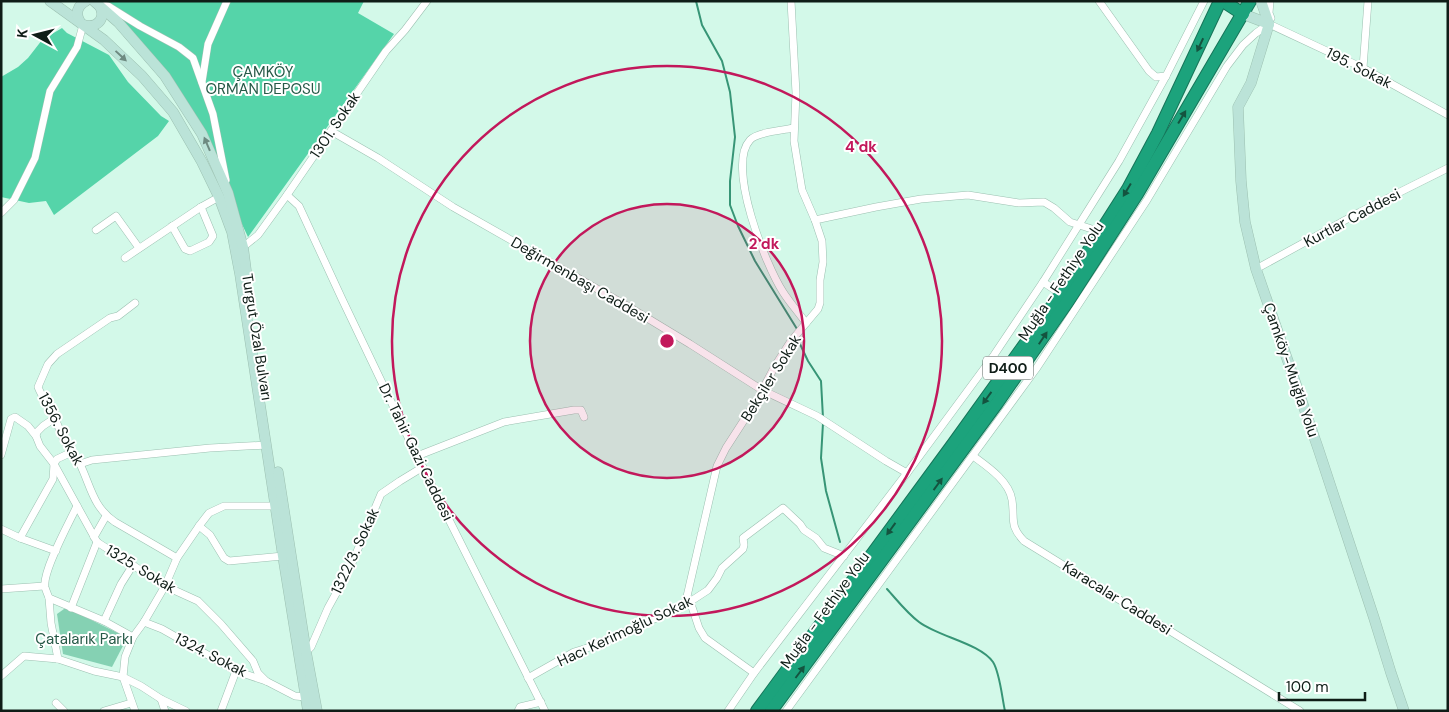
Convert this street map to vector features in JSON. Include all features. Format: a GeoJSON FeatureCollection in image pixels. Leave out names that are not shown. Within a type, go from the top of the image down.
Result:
{"type":"FeatureCollection","features":[{"type":"Feature","properties":{"kind":"highway"},"geometry":{"type":"LineString","coordinates":[[1222,1],[1243,14]]}},
{"type":"Feature","properties":{"kind":"highway","name":"Muğla - Fethiye Yolu"},"geometry":{"type":"LineString","coordinates":[[757,711],[960,435],[1060,294],[1128,189],[1158,133],[1222,1]]}},
{"type":"Feature","properties":{"kind":"highway","name":"Muğla - Fethiye Yolu"},"geometry":{"type":"LineString","coordinates":[[771,711],[897,549],[1034,361],[1068,301],[1126,211],[1250,1]]}},
{"type":"Feature","properties":{"kind":"main road"},"geometry":{"type":"LineString","coordinates":[[50,1],[104,40],[142,76],[173,112],[224,195],[240,274],[308,711]]}},
{"type":"Feature","properties":{"kind":"main road"},"geometry":{"type":"LineString","coordinates":[[86,1],[79,6],[77,15],[82,24],[87,26],[95,25],[101,20],[102,12],[96,2]]}},
{"type":"Feature","properties":{"kind":"main road"},"geometry":{"type":"LineString","coordinates":[[1260,1],[1272,26]]}},
{"type":"Feature","properties":{"kind":"main road","name":"Turgut Özal Bulvarı"},"geometry":{"type":"LineString","coordinates":[[96,2],[118,22],[165,76],[202,134],[243,247],[306,652],[317,711]]}},
{"type":"Feature","properties":{"kind":"main road"},"geometry":{"type":"LineString","coordinates":[[1243,14],[1272,26]]}},
{"type":"Feature","properties":{"kind":"main road","name":"Çamköy-Muığla Yolu"},"geometry":{"type":"LineString","coordinates":[[1272,26],[1251,83],[1238,108],[1241,181],[1246,222],[1256,269],[1318,448],[1404,711]]}},
{"type":"Feature","properties":{"kind":"street"},"geometry":{"type":"LineString","coordinates":[[202,82],[208,44],[227,1]]}},
{"type":"Feature","properties":{"kind":"street","name":"1301. Sokak"},"geometry":{"type":"LineString","coordinates":[[243,247],[258,235],[386,51],[427,1]]}},
{"type":"Feature","properties":{"kind":"street","name":"Bekçiler Sokak"},"geometry":{"type":"LineString","coordinates":[[687,603],[718,466],[726,448],[757,400],[775,366],[791,341],[818,309],[820,303],[820,280],[823,262],[822,241],[802,190],[795,149],[796,93],[791,1]]}},
{"type":"Feature","properties":{"kind":"street"},"geometry":{"type":"LineString","coordinates":[[1099,1],[1149,71],[1156,77],[1166,76]]}},
{"type":"Feature","properties":{"kind":"street"},"geometry":{"type":"LineString","coordinates":[[728,711],[754,673],[907,473],[994,355],[1043,282],[1119,161],[1166,76],[1204,1]]}},
{"type":"Feature","properties":{"kind":"street"},"geometry":{"type":"LineString","coordinates":[[1034,361],[1131,225],[1227,66],[1256,32],[1272,26],[1269,13],[1270,1]]}},
{"type":"Feature","properties":{"kind":"street"},"geometry":{"type":"LineString","coordinates":[[1363,68],[1368,1]]}},
{"type":"Feature","properties":{"kind":"street"},"geometry":{"type":"LineString","coordinates":[[96,2],[108,6],[179,47],[193,58],[213,114],[224,195],[201,206],[125,258]]}},
{"type":"Feature","properties":{"kind":"street"},"geometry":{"type":"LineString","coordinates":[[1,213],[14,200],[35,158],[50,91],[77,47],[82,24]]}},
{"type":"Feature","properties":{"kind":"street","name":"195. Sokak"},"geometry":{"type":"LineString","coordinates":[[1272,26],[1363,68],[1448,114]]}},
{"type":"Feature","properties":{"kind":"street"},"geometry":{"type":"LineString","coordinates":[[794,128],[756,136],[750,140],[745,149],[742,178],[747,203],[761,246],[783,292],[806,323]]}},
{"type":"Feature","properties":{"kind":"street","name":"Değirmenbaşı Caddesi"},"geometry":{"type":"LineString","coordinates":[[331,131],[378,158],[469,216],[629,307],[762,390],[817,416],[907,473]]}},
{"type":"Feature","properties":{"kind":"street","name":"Kurtlar Caddesi"},"geometry":{"type":"LineString","coordinates":[[1256,269],[1360,212],[1448,168]]}},
{"type":"Feature","properties":{"kind":"street","name":"Dr. Tahir Gazi Caddesi"},"geometry":{"type":"LineString","coordinates":[[287,195],[299,206],[417,456],[545,711]]}},
{"type":"Feature","properties":{"kind":"street"},"geometry":{"type":"LineString","coordinates":[[815,220],[903,202],[968,195],[1019,202],[1044,202],[1070,222],[1100,232]]}},
{"type":"Feature","properties":{"kind":"street"},"geometry":{"type":"LineString","coordinates":[[172,226],[185,249],[190,251],[209,242],[213,236],[201,206]]}},
{"type":"Feature","properties":{"kind":"street"},"geometry":{"type":"LineString","coordinates":[[96,230],[116,216],[138,248]]}},
{"type":"Feature","properties":{"kind":"street"},"geometry":{"type":"LineString","coordinates":[[1043,282],[1060,294]]}},
{"type":"Feature","properties":{"kind":"street","name":"1356. Sokak"},"geometry":{"type":"LineString","coordinates":[[135,303],[118,316],[110,318],[57,354],[48,364],[38,386],[63,438],[80,464],[99,508],[106,516],[176,558]]}},
{"type":"Feature","properties":{"kind":"street"},"geometry":{"type":"LineString","coordinates":[[786,711],[897,549],[973,456],[1004,404]]}},
{"type":"Feature","properties":{"kind":"street"},"geometry":{"type":"LineString","coordinates":[[417,456],[504,422],[574,410],[581,410],[584,417]]}},
{"type":"Feature","properties":{"kind":"street","name":"1325. Sokak"},"geometry":{"type":"LineString","coordinates":[[1,455],[11,419],[15,417],[28,426],[36,436],[40,446],[54,464],[96,540],[165,586],[198,601],[254,661],[258,674],[266,681]]}},
{"type":"Feature","properties":{"kind":"street"},"geometry":{"type":"LineString","coordinates":[[36,436],[43,426],[55,418]]}},
{"type":"Feature","properties":{"kind":"street"},"geometry":{"type":"LineString","coordinates":[[80,464],[92,460],[210,448],[267,445]]}},
{"type":"Feature","properties":{"kind":"street"},"geometry":{"type":"LineString","coordinates":[[20,538],[53,479],[54,464],[57,459],[72,452]]}},
{"type":"Feature","properties":{"kind":"street","name":"Karacalar Caddesi"},"geometry":{"type":"LineString","coordinates":[[973,456],[1002,480],[1012,499],[1013,523],[1016,532],[1024,541],[1300,711]]}},
{"type":"Feature","properties":{"kind":"street","name":"1322/3. Sokak"},"geometry":{"type":"LineString","coordinates":[[306,652],[311,647],[328,608],[350,568],[381,494],[400,480],[423,467]]}},
{"type":"Feature","properties":{"kind":"street"},"geometry":{"type":"LineString","coordinates":[[58,659],[51,622],[49,598],[44,586],[56,550],[77,506]]}},
{"type":"Feature","properties":{"kind":"street"},"geometry":{"type":"LineString","coordinates":[[135,711],[123,677],[125,657],[133,637],[165,586],[176,558],[209,513],[224,506],[276,506]]}},
{"type":"Feature","properties":{"kind":"street","name":"Hacı Kerimoğlu Sokak"},"geometry":{"type":"LineString","coordinates":[[528,678],[574,652],[634,628],[687,603],[708,590],[722,568],[743,548],[743,538],[782,508],[804,530],[816,538],[824,548],[844,556]]}},
{"type":"Feature","properties":{"kind":"street"},"geometry":{"type":"LineString","coordinates":[[71,608],[106,516]]}},
{"type":"Feature","properties":{"kind":"street"},"geometry":{"type":"LineString","coordinates":[[199,526],[210,535],[224,558],[228,561],[283,556]]}},
{"type":"Feature","properties":{"kind":"street"},"geometry":{"type":"LineString","coordinates":[[1,529],[20,538],[56,550]]}},
{"type":"Feature","properties":{"kind":"street"},"geometry":{"type":"LineString","coordinates":[[104,621],[121,584],[133,566]]}},
{"type":"Feature","properties":{"kind":"street"},"geometry":{"type":"LineString","coordinates":[[1,589],[44,586]]}},
{"type":"Feature","properties":{"kind":"street"},"geometry":{"type":"LineString","coordinates":[[49,598],[104,621],[133,637]]}},
{"type":"Feature","properties":{"kind":"street"},"geometry":{"type":"LineString","coordinates":[[687,603],[705,638],[754,673]]}},
{"type":"Feature","properties":{"kind":"street","name":"1324. Sokak"},"geometry":{"type":"LineString","coordinates":[[144,622],[162,629],[236,671],[266,681],[295,696],[306,697]]}},
{"type":"Feature","properties":{"kind":"street"},"geometry":{"type":"LineString","coordinates":[[1,676],[24,656],[58,659],[123,677],[186,711]]}},
{"type":"Feature","properties":{"kind":"street"},"geometry":{"type":"LineString","coordinates":[[221,711],[236,671]]}},
{"type":"Feature","properties":{"kind":"street"},"geometry":{"type":"LineString","coordinates":[[161,699],[165,711]]}},
{"type":"Feature","properties":{"kind":"street"},"geometry":{"type":"LineString","coordinates":[[518,711],[520,706],[541,702]]}},
{"type":"Feature","properties":{"kind":"street"},"geometry":{"type":"LineString","coordinates":[[56,703],[64,711]]}},
{"type":"Feature","properties":{"kind":"street"},"geometry":{"type":"LineString","coordinates":[[104,711],[132,703]]}},
{"type":"Feature","properties":{"kind":"green space","name":"ÇAMKÖY ORMAN DEPOSU"},"geometry":{"type":"Polygon","coordinates":[[[99,1],[364,1],[358,13],[394,34],[248,237],[180,92],[99,1]]]}},
{"type":"Feature","properties":{"kind":"green space"},"geometry":{"type":"Polygon","coordinates":[[[62,28],[67,33],[109,55],[128,82],[161,116],[169,121],[158,136],[54,215],[46,201],[29,203],[1,197],[1,77],[18,67],[28,58],[42,40],[62,28]]]}},
{"type":"Feature","properties":{"kind":"green space","name":"Çatalarık Parkı"},"geometry":{"type":"Polygon","coordinates":[[[67,608],[126,637],[112,667],[63,654],[57,614],[67,608]]]}},
{"type":"Feature","properties":{"kind":"waterway"},"geometry":{"type":"LineString","coordinates":[[696,1],[702,25],[722,61],[730,92],[735,137],[730,181],[730,205],[755,261],[797,329]]}},
{"type":"Feature","properties":{"kind":"waterway"},"geometry":{"type":"LineString","coordinates":[[798,336],[808,361],[821,381],[823,418]]}},
{"type":"Feature","properties":{"kind":"waterway"},"geometry":{"type":"LineString","coordinates":[[823,423],[821,458],[826,491],[840,542]]}},
{"type":"Feature","properties":{"kind":"waterway"},"geometry":{"type":"LineString","coordinates":[[887,589],[906,611],[919,622],[987,655],[993,662],[999,679],[1005,711]]}}]}
